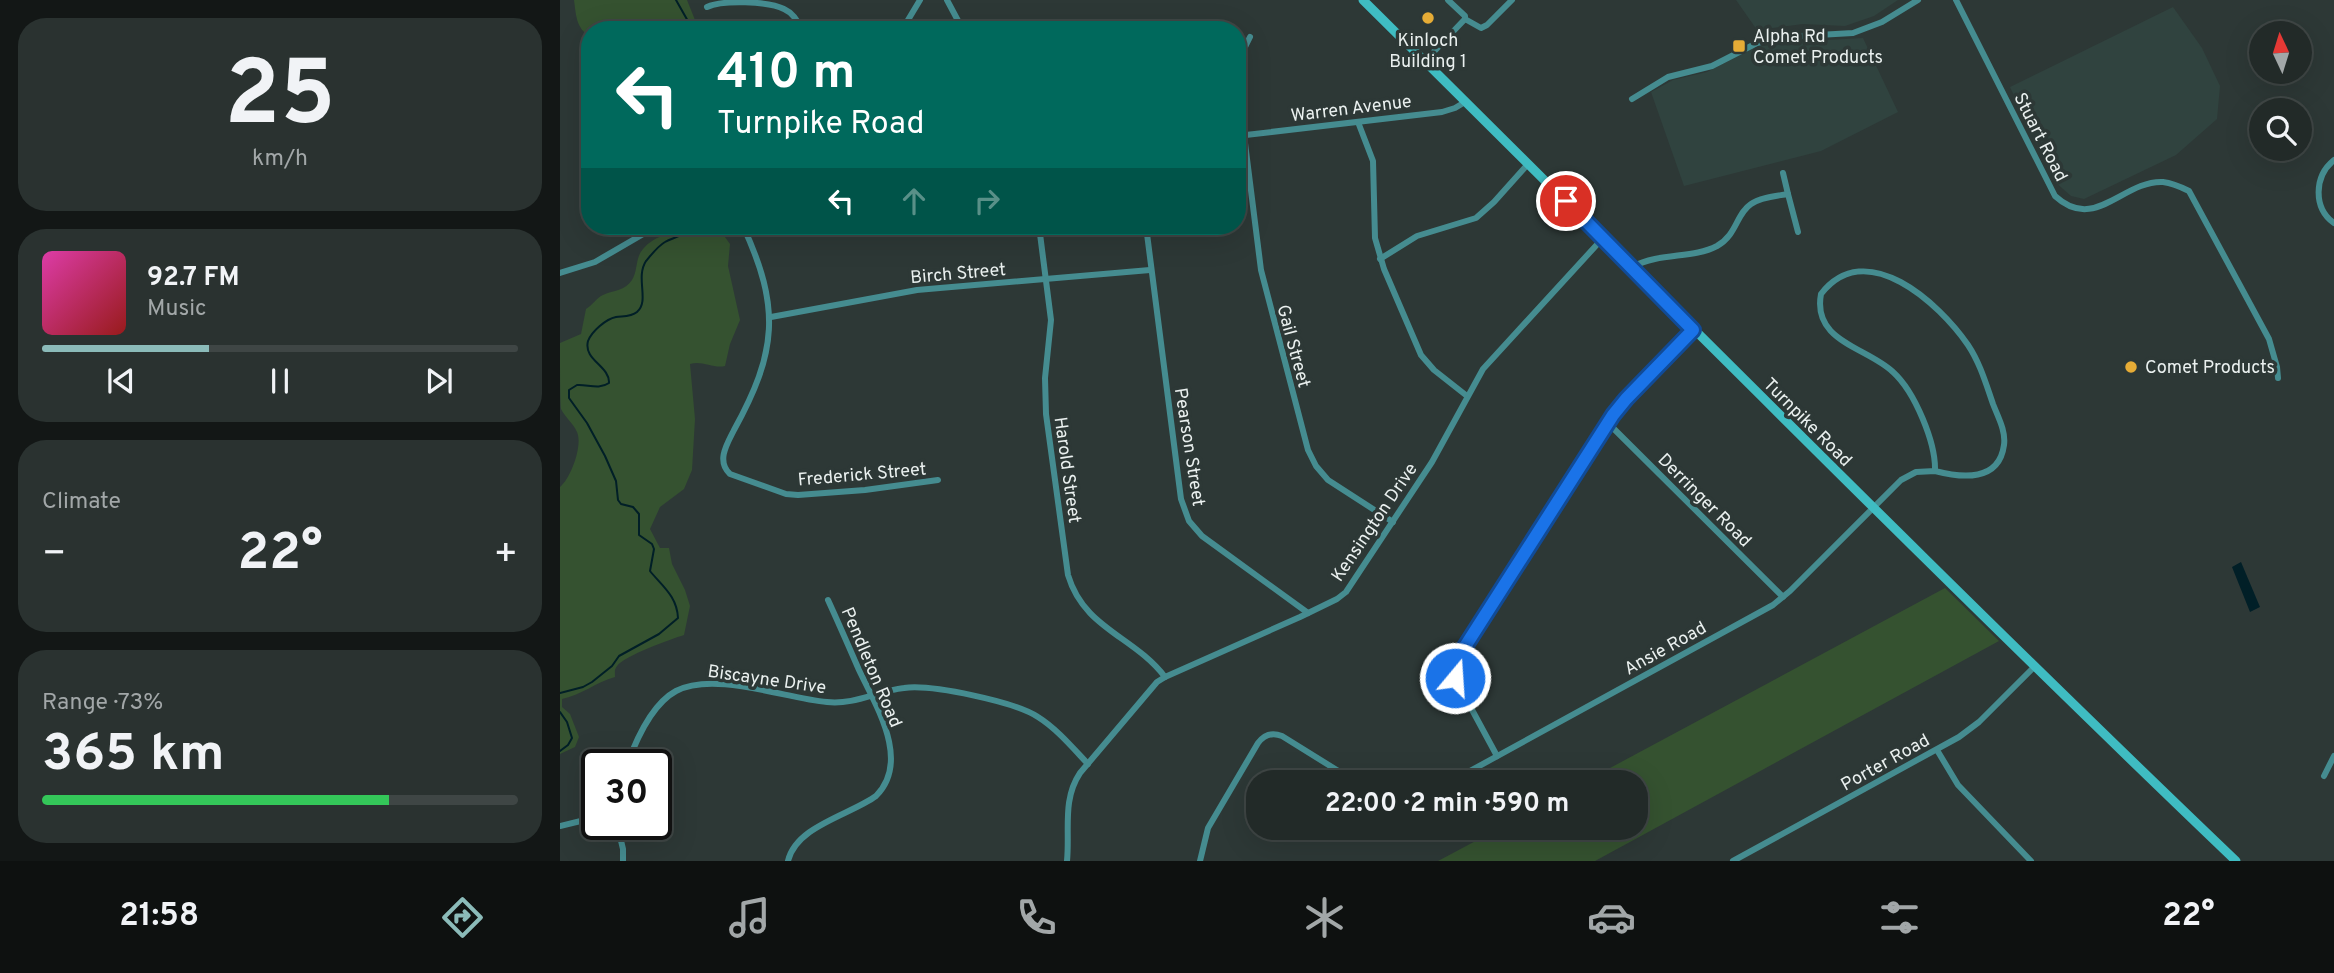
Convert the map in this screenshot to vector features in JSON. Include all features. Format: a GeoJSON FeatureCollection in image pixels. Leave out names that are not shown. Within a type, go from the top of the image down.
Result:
{"type":"FeatureCollection","features":[{"type":"Feature","properties":{"kind":"main road","name":"Turnpike Road"},"geometry":{"type":"LineString","coordinates":[[1363,0],[1872,509],[2236,861]]}},
{"type":"Feature","properties":{"kind":"street"},"geometry":{"type":"LineString","coordinates":[[907,21],[920,0]]}},
{"type":"Feature","properties":{"kind":"street"},"geometry":{"type":"LineString","coordinates":[[947,0],[958,21]]}},
{"type":"Feature","properties":{"kind":"street"},"geometry":{"type":"LineString","coordinates":[[1448,0],[1465,19],[1481,28],[1511,0]]}},
{"type":"Feature","properties":{"kind":"street"},"geometry":{"type":"LineString","coordinates":[[1632,99],[1668,77],[1712,66],[1757,43],[1783,37],[1853,33],[1882,22],[1918,0]]}},
{"type":"Feature","properties":{"kind":"street","name":"Stuart Road"},"geometry":{"type":"LineString","coordinates":[[1956,0],[2055,196],[2064,204],[2088,209],[2104,205],[2153,183],[2165,182],[2189,191],[2269,339],[2278,378]]}},
{"type":"Feature","properties":{"kind":"street"},"geometry":{"type":"LineString","coordinates":[[707,7],[720,2],[774,5],[790,13],[796,21]]}},
{"type":"Feature","properties":{"kind":"street"},"geometry":{"type":"LineString","coordinates":[[1425,61],[1465,19]]}},
{"type":"Feature","properties":{"kind":"street","name":"Gail Street"},"geometry":{"type":"LineString","coordinates":[[1246,46],[1250,37]]}},
{"type":"Feature","properties":{"kind":"street","name":"Warren Avenue"},"geometry":{"type":"LineString","coordinates":[[1246,134],[1447,111],[1465,102]]}},
{"type":"Feature","properties":{"kind":"street"},"geometry":{"type":"LineString","coordinates":[[1358,122],[1374,168],[1374,228],[1380,259],[1421,355],[1434,370],[1467,396]]}},
{"type":"Feature","properties":{"kind":"street"},"geometry":{"type":"LineString","coordinates":[[2334,160],[2326,167],[2319,180],[2321,208],[2326,217],[2334,223]]}},
{"type":"Feature","properties":{"kind":"street"},"geometry":{"type":"LineString","coordinates":[[1380,259],[1417,236],[1476,218],[1528,164]]}},
{"type":"Feature","properties":{"kind":"street","name":"Gail Street"},"geometry":{"type":"LineString","coordinates":[[1246,168],[1263,281],[1308,450],[1316,466],[1328,480],[1393,522]]}},
{"type":"Feature","properties":{"kind":"street"},"geometry":{"type":"LineString","coordinates":[[1783,173],[1798,232]]}},
{"type":"Feature","properties":{"kind":"street"},"geometry":{"type":"LineString","coordinates":[[1632,267],[1655,257],[1712,248],[1731,235],[1750,204],[1788,194]]}},
{"type":"Feature","properties":{"kind":"street"},"geometry":{"type":"LineString","coordinates":[[560,273],[595,262],[642,235]]}},
{"type":"Feature","properties":{"kind":"street"},"geometry":{"type":"LineString","coordinates":[[746,235],[765,283],[771,317]]}},
{"type":"Feature","properties":{"kind":"street","name":"Harold Street"},"geometry":{"type":"LineString","coordinates":[[1040,235],[1051,327],[1045,378],[1046,414],[1068,575],[1073,591],[1085,609],[1151,662],[1165,677]]}},
{"type":"Feature","properties":{"kind":"street","name":"Pearson Street"},"geometry":{"type":"LineString","coordinates":[[1147,235],[1181,499],[1187,517],[1202,536],[1308,613]]}},
{"type":"Feature","properties":{"kind":"street","name":"Kensington Drive"},"geometry":{"type":"LineString","coordinates":[[1067,861],[1069,799],[1077,778],[1088,764],[1165,677],[1338,599],[1350,588],[1432,462],[1483,369],[1603,238]]}},
{"type":"Feature","properties":{"kind":"street","name":"Birch Street"},"geometry":{"type":"LineString","coordinates":[[771,317],[917,290],[1150,270]]}},
{"type":"Feature","properties":{"kind":"street"},"geometry":{"type":"LineString","coordinates":[[1870,272],[1905,284],[1954,328],[1978,364],[2003,433],[2002,454],[1992,469],[1975,476],[1958,476],[1936,471],[1935,454],[1929,438],[1914,402],[1900,379],[1888,368],[1839,339],[1824,324],[1820,306],[1821,294],[1843,275],[1870,272]]}},
{"type":"Feature","properties":{"kind":"street","name":"Frederick Street"},"geometry":{"type":"LineString","coordinates":[[771,317],[758,384],[723,455],[724,469],[730,474],[786,494],[798,495],[865,491],[938,480]]}},
{"type":"Feature","properties":{"kind":"street"},"geometry":{"type":"LineString","coordinates":[[1497,756],[1457,682],[1456,663],[1608,423],[1626,399],[1693,330]]}},
{"type":"Feature","properties":{"kind":"street","name":"Derringer Road"},"geometry":{"type":"LineString","coordinates":[[1608,423],[1783,597]]}},
{"type":"Feature","properties":{"kind":"street","name":"Ansie Road"},"geometry":{"type":"LineString","coordinates":[[1472,770],[1765,609],[1783,597],[1909,475],[1936,471]]}},
{"type":"Feature","properties":{"kind":"street","name":"Pendleton Road"},"geometry":{"type":"LineString","coordinates":[[788,861],[791,852],[803,837],[873,799],[884,786],[890,767],[890,750],[884,726],[828,600]]}},
{"type":"Feature","properties":{"kind":"street","name":"Porter Road"},"geometry":{"type":"LineString","coordinates":[[1733,861],[1972,729],[2035,666]]}},
{"type":"Feature","properties":{"kind":"street","name":"Biscayne Drive"},"geometry":{"type":"LineString","coordinates":[[635,749],[655,711],[674,692],[691,685],[714,683],[826,702],[850,702],[898,689],[926,687],[1032,713],[1088,764]]}},
{"type":"Feature","properties":{"kind":"street"},"geometry":{"type":"LineString","coordinates":[[1200,861],[1208,828],[1248,758],[1265,736],[1282,736],[1337,770]]}},
{"type":"Feature","properties":{"kind":"street"},"geometry":{"type":"LineString","coordinates":[[1937,750],[1958,785],[2028,860]]}},
{"type":"Feature","properties":{"kind":"street"},"geometry":{"type":"LineString","coordinates":[[2324,776],[2334,756]]}},
{"type":"Feature","properties":{"kind":"street"},"geometry":{"type":"LineString","coordinates":[[560,826],[581,821]]}},
{"type":"Feature","properties":{"kind":"street"},"geometry":{"type":"LineString","coordinates":[[621,840],[623,861]]}},
{"type":"Feature","properties":{"kind":"shaded area"},"geometry":{"type":"Polygon","coordinates":[[[1736,0],[1898,0],[1874,16],[1845,26],[1803,24],[1757,30],[1736,0]]]}},
{"type":"Feature","properties":{"kind":"shaded area"},"geometry":{"type":"Polygon","coordinates":[[[2173,7],[2202,48],[2220,86],[2217,119],[2176,155],[2084,199],[2071,196],[2054,181],[2010,87],[2173,7]]]}},
{"type":"Feature","properties":{"kind":"shaded area"},"geometry":{"type":"Polygon","coordinates":[[[1863,38],[1898,112],[1821,151],[1684,186],[1651,92],[1673,80],[1707,72],[1754,48],[1775,43],[1863,38]]]}},
{"type":"Feature","properties":{"kind":"green space"},"geometry":{"type":"Polygon","coordinates":[[[574,0],[687,0],[695,21],[581,21],[581,28],[574,0]]]}},
{"type":"Feature","properties":{"kind":"green space"},"geometry":{"type":"Polygon","coordinates":[[[665,235],[723,235],[730,244],[728,266],[740,320],[725,366],[690,364],[695,419],[692,470],[684,489],[660,507],[650,529],[660,548],[669,548],[672,564],[690,606],[684,635],[629,657],[617,666],[615,677],[562,699],[562,707],[570,714],[579,737],[575,747],[560,754],[560,487],[575,461],[578,438],[561,409],[560,343],[581,334],[586,309],[598,298],[629,284],[640,253],[665,235]]]}},
{"type":"Feature","properties":{"kind":"green space"},"geometry":{"type":"Polygon","coordinates":[[[1945,588],[1999,641],[1648,832],[1648,770],[1606,770],[1945,588]]]}},
{"type":"Feature","properties":{"kind":"green space"},"geometry":{"type":"Polygon","coordinates":[[[1477,840],[1634,840],[1595,861],[1438,861],[1477,840]]]}},
{"type":"Feature","properties":{"kind":"water"},"geometry":{"type":"Polygon","coordinates":[[[2241,562],[2260,607],[2250,612],[2232,567],[2241,562]]]}},
{"type":"Feature","properties":{"kind":"waterway"},"geometry":{"type":"LineString","coordinates":[[676,0],[688,21]]}},
{"type":"Feature","properties":{"kind":"waterway"},"geometry":{"type":"LineString","coordinates":[[560,693],[592,682],[612,666],[619,656],[659,634],[678,618],[672,597],[650,571],[654,549],[652,544],[639,535],[639,514],[633,507],[621,504],[618,500],[616,481],[605,456],[587,423],[569,398],[569,390],[577,385],[597,386],[609,383],[605,372],[589,353],[588,341],[608,320],[637,312],[642,302],[642,275],[646,261],[662,244],[681,235]]}},
{"type":"Feature","properties":{"kind":"waterway"},"geometry":{"type":"LineString","coordinates":[[560,712],[567,722],[572,738],[560,751]]}},
{"type":"Feature","properties":{"kind":"place","name":"Kinloch Building 1"},"geometry":{"type":"Point","coordinates":[1428,18]}},
{"type":"Feature","properties":{"kind":"place","name":"Alpha Rd Comet Products"},"geometry":{"type":"Point","coordinates":[1739,46]}},
{"type":"Feature","properties":{"kind":"place","name":"Comet Products"},"geometry":{"type":"Point","coordinates":[2131,367]}},
{"type":"Feature","properties":{"kind":"route"},"geometry":{"type":"LineString","coordinates":[[1455,678],[1459,656],[1613,415],[1693,330],[1566,201]]}}]}
